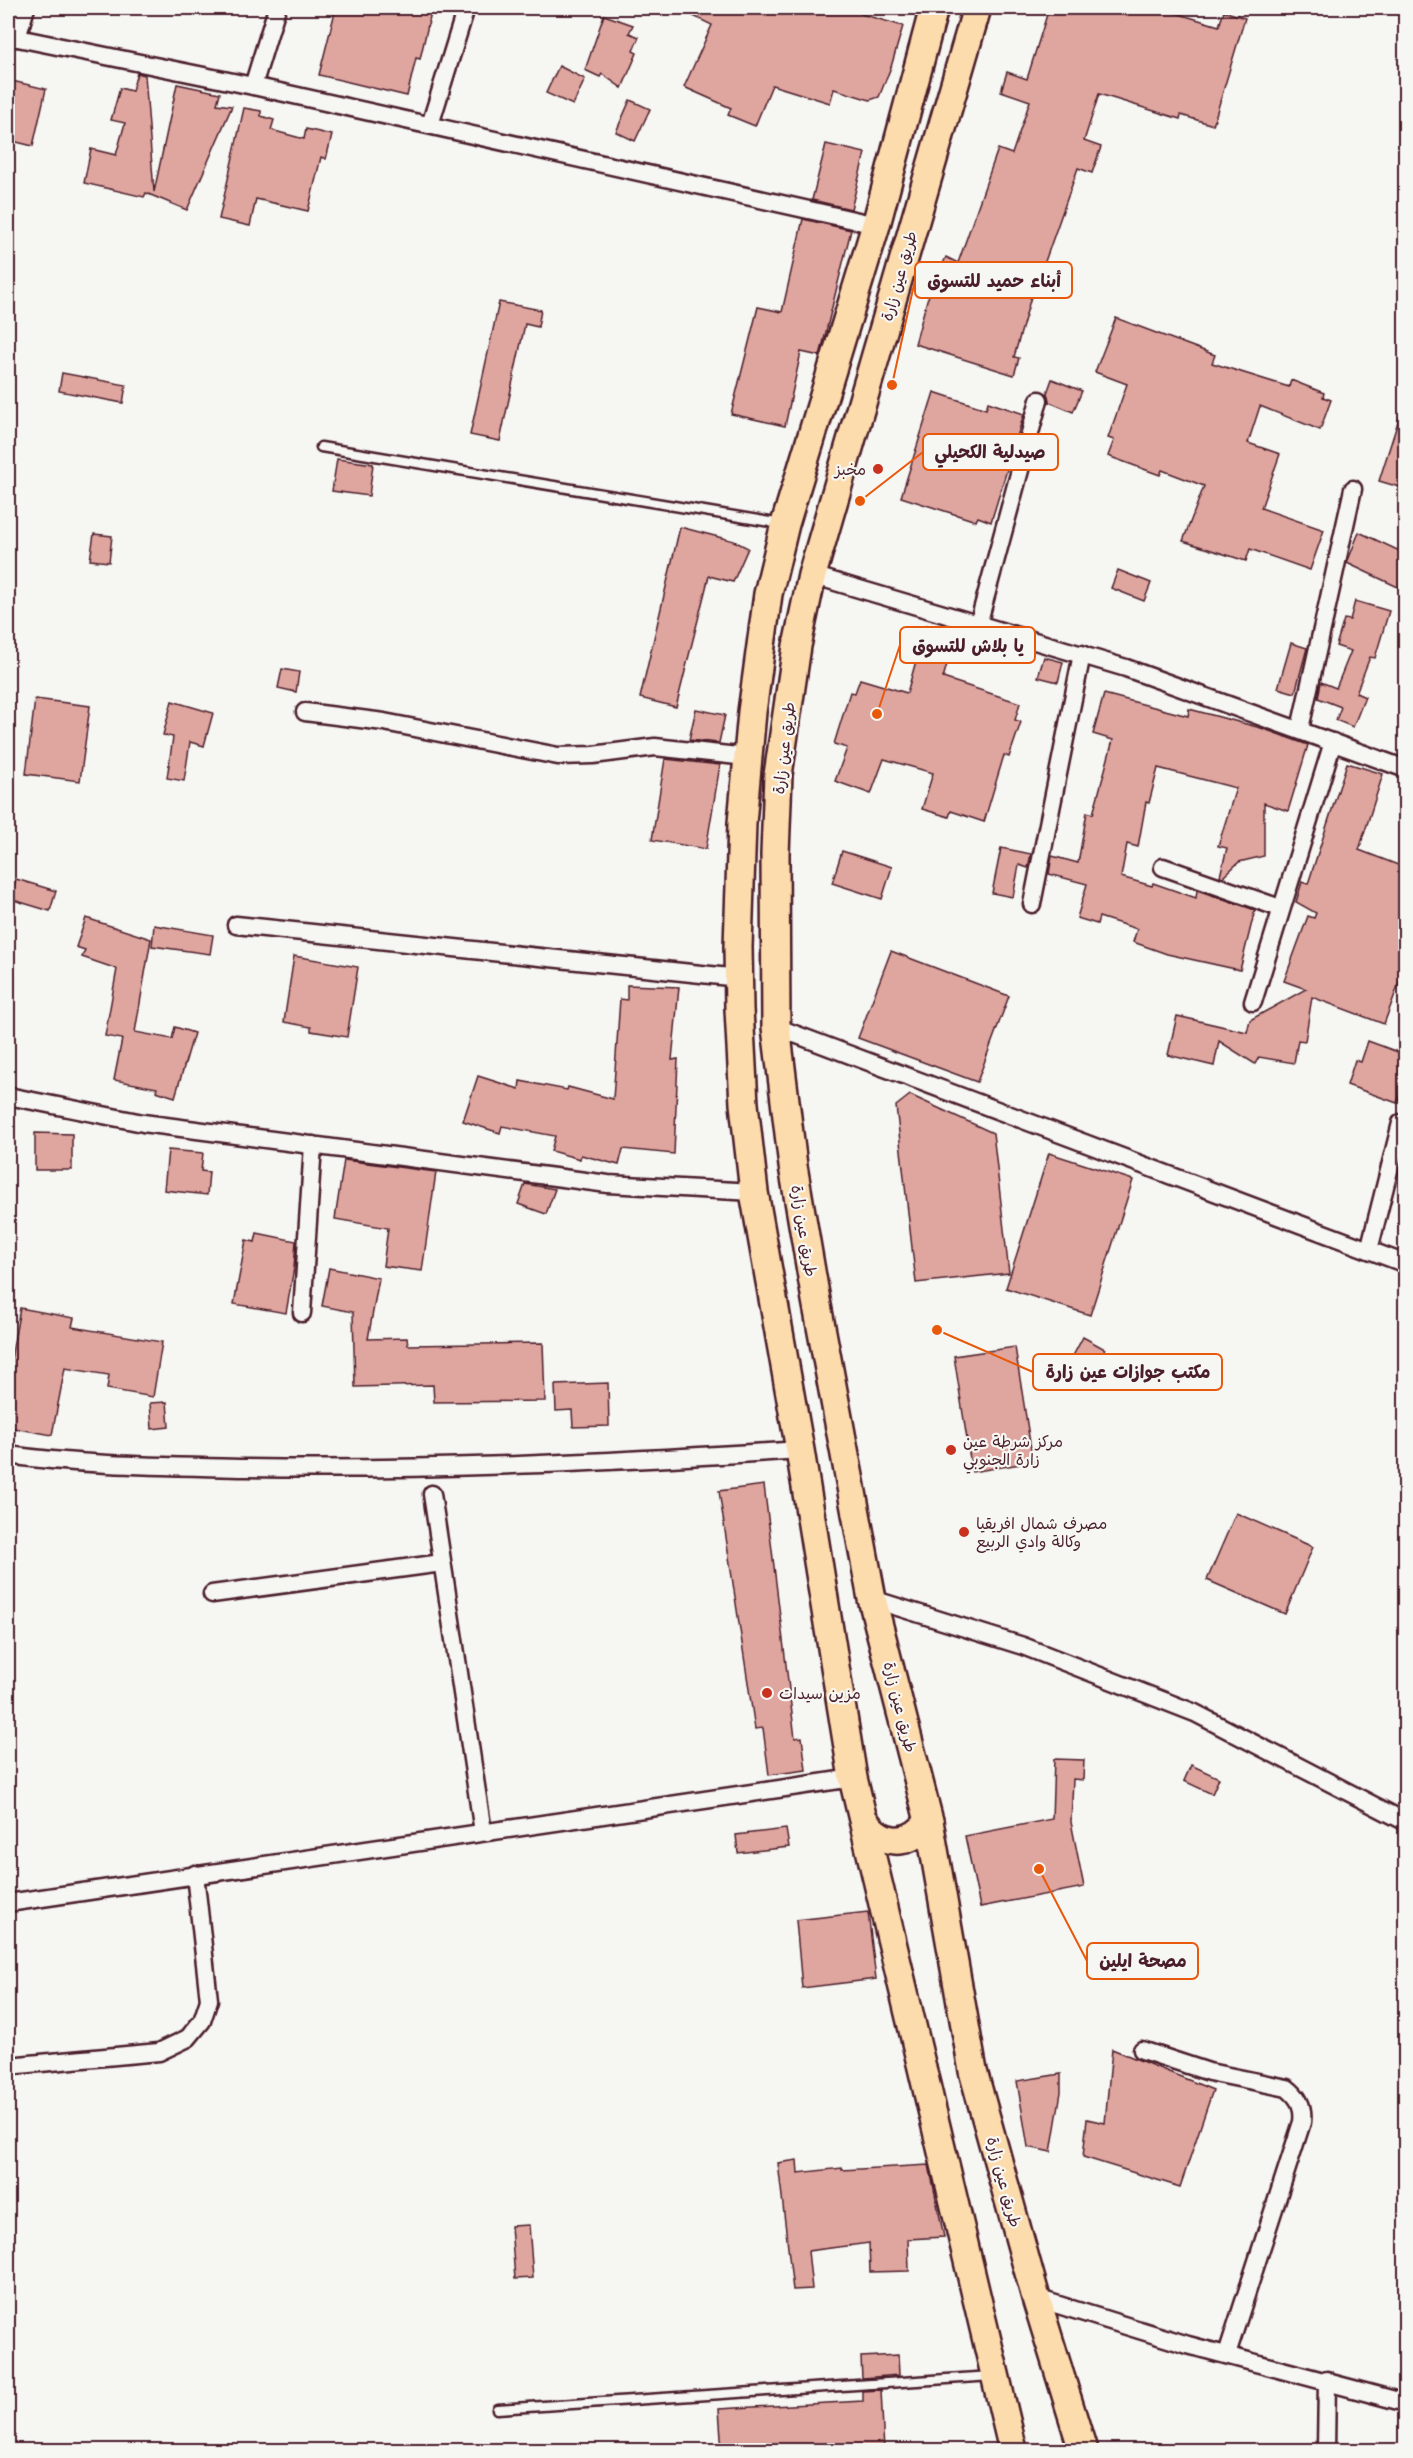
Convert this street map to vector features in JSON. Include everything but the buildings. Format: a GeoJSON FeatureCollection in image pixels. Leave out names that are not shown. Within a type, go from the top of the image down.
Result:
{"type":"FeatureCollection","features":[{"type":"Feature","properties":{"kind":"main road","name":"طريق عين زارة"},"geometry":{"type":"LineString","coordinates":[[934,8],[876,225],[785,524],[768,594],[747,758],[739,885],[739,978],[744,1104],[754,1192],[800,1450],[853,1778],[1013,2451]]}},
{"type":"Feature","properties":{"kind":"main road","name":"طريق عين زارة"},"geometry":{"type":"LineString","coordinates":[[977,8],[812,575],[797,646],[778,776],[775,898],[776,1027],[793,1166],[872,1599],[929,1821],[973,2071],[1036,2298],[1083,2451]]}},
{"type":"Feature","properties":{"kind":"main road"},"geometry":{"type":"LineString","coordinates":[[863,1818],[878,1836],[901,1841],[922,1831],[929,1821]]}},
{"type":"Feature","properties":{"kind":"street"},"geometry":{"type":"LineString","coordinates":[[26,8],[12,37],[253,86],[876,225]]}},
{"type":"Feature","properties":{"kind":"street"},"geometry":{"type":"LineString","coordinates":[[253,86],[277,8]]}},
{"type":"Feature","properties":{"kind":"street"},"geometry":{"type":"LineString","coordinates":[[430,125],[466,8]]}},
{"type":"Feature","properties":{"kind":"street"},"geometry":{"type":"LineString","coordinates":[[978,625],[1039,400]]}},
{"type":"Feature","properties":{"kind":"street"},"geometry":{"type":"LineString","coordinates":[[1300,729],[1353,489]]}},
{"type":"Feature","properties":{"kind":"street"},"geometry":{"type":"LineString","coordinates":[[812,575],[1082,654],[1300,729],[1406,769]]}},
{"type":"Feature","properties":{"kind":"street"},"geometry":{"type":"LineString","coordinates":[[1032,904],[1082,654]]}},
{"type":"Feature","properties":{"kind":"street"},"geometry":{"type":"LineString","coordinates":[[305,712],[384,722],[558,756],[593,755],[655,747],[747,758]]}},
{"type":"Feature","properties":{"kind":"street"},"geometry":{"type":"LineString","coordinates":[[1252,1002],[1333,742]]}},
{"type":"Feature","properties":{"kind":"street"},"geometry":{"type":"LineString","coordinates":[[1163,867],[1280,908]]}},
{"type":"Feature","properties":{"kind":"street"},"geometry":{"type":"LineString","coordinates":[[236,925],[739,978]]}},
{"type":"Feature","properties":{"kind":"street"},"geometry":{"type":"LineString","coordinates":[[776,1027],[1406,1264]]}},
{"type":"Feature","properties":{"kind":"street"},"geometry":{"type":"LineString","coordinates":[[8,1096],[143,1123],[608,1184],[754,1192]]}},
{"type":"Feature","properties":{"kind":"street"},"geometry":{"type":"LineString","coordinates":[[1369,1250],[1401,1123]]}},
{"type":"Feature","properties":{"kind":"street"},"geometry":{"type":"LineString","coordinates":[[302,1313],[313,1145]]}},
{"type":"Feature","properties":{"kind":"street"},"geometry":{"type":"LineString","coordinates":[[8,1455],[220,1467],[416,1469],[612,1462],[800,1450]]}},
{"type":"Feature","properties":{"kind":"street"},"geometry":{"type":"LineString","coordinates":[[432,1494],[483,1832]]}},
{"type":"Feature","properties":{"kind":"street"},"geometry":{"type":"LineString","coordinates":[[213,1594],[442,1563]]}},
{"type":"Feature","properties":{"kind":"street"},"geometry":{"type":"LineString","coordinates":[[872,1599],[1023,1646],[1195,1713],[1406,1822]]}},
{"type":"Feature","properties":{"kind":"street"},"geometry":{"type":"LineString","coordinates":[[8,1903],[853,1778]]}},
{"type":"Feature","properties":{"kind":"street"},"geometry":{"type":"LineString","coordinates":[[8,2066],[159,2052],[179,2045],[196,2031],[207,2011],[209,1988],[195,1874]]}},
{"type":"Feature","properties":{"kind":"street"},"geometry":{"type":"LineString","coordinates":[[1142,2050],[1209,2072],[1287,2088],[1302,2106],[1302,2122],[1227,2354]]}},
{"type":"Feature","properties":{"kind":"street"},"geometry":{"type":"LineString","coordinates":[[1036,2298],[1106,2321],[1406,2403]]}},
{"type":"Feature","properties":{"kind":"street"},"geometry":{"type":"LineString","coordinates":[[1326,2451],[1327,2380]]}},
{"type":"Feature","properties":{"kind":"lane"},"geometry":{"type":"LineString","coordinates":[[321,447],[785,524]]}},
{"type":"Feature","properties":{"kind":"lane"},"geometry":{"type":"LineString","coordinates":[[496,2409],[995,2376]]}},
{"type":"Feature","properties":{"kind":"place","name":"أبناء حميد للتسوق"},"geometry":{"type":"Point","coordinates":[892,385]}},
{"type":"Feature","properties":{"kind":"place","name":"مخبز"},"geometry":{"type":"Point","coordinates":[878,469]}},
{"type":"Feature","properties":{"kind":"place","name":"صيدلية الكحيلي"},"geometry":{"type":"Point","coordinates":[860,501]}},
{"type":"Feature","properties":{"kind":"place","name":"يا بلاش للتسوق"},"geometry":{"type":"Point","coordinates":[877,714]}},
{"type":"Feature","properties":{"kind":"place","name":"مكتب جوازات عين زارة"},"geometry":{"type":"Point","coordinates":[937,1330]}},
{"type":"Feature","properties":{"kind":"place","name":"مركز شرطة عين زارة الجنوبي"},"geometry":{"type":"Point","coordinates":[951,1450]}},
{"type":"Feature","properties":{"kind":"place","name":"مصرف شمال افريقيا وكالة وادي الربيع"},"geometry":{"type":"Point","coordinates":[964,1532]}},
{"type":"Feature","properties":{"kind":"place","name":"مزين سيدات"},"geometry":{"type":"Point","coordinates":[767,1693]}},
{"type":"Feature","properties":{"kind":"place","name":"مصحة ايلين"},"geometry":{"type":"Point","coordinates":[1039,1869]}}]}
